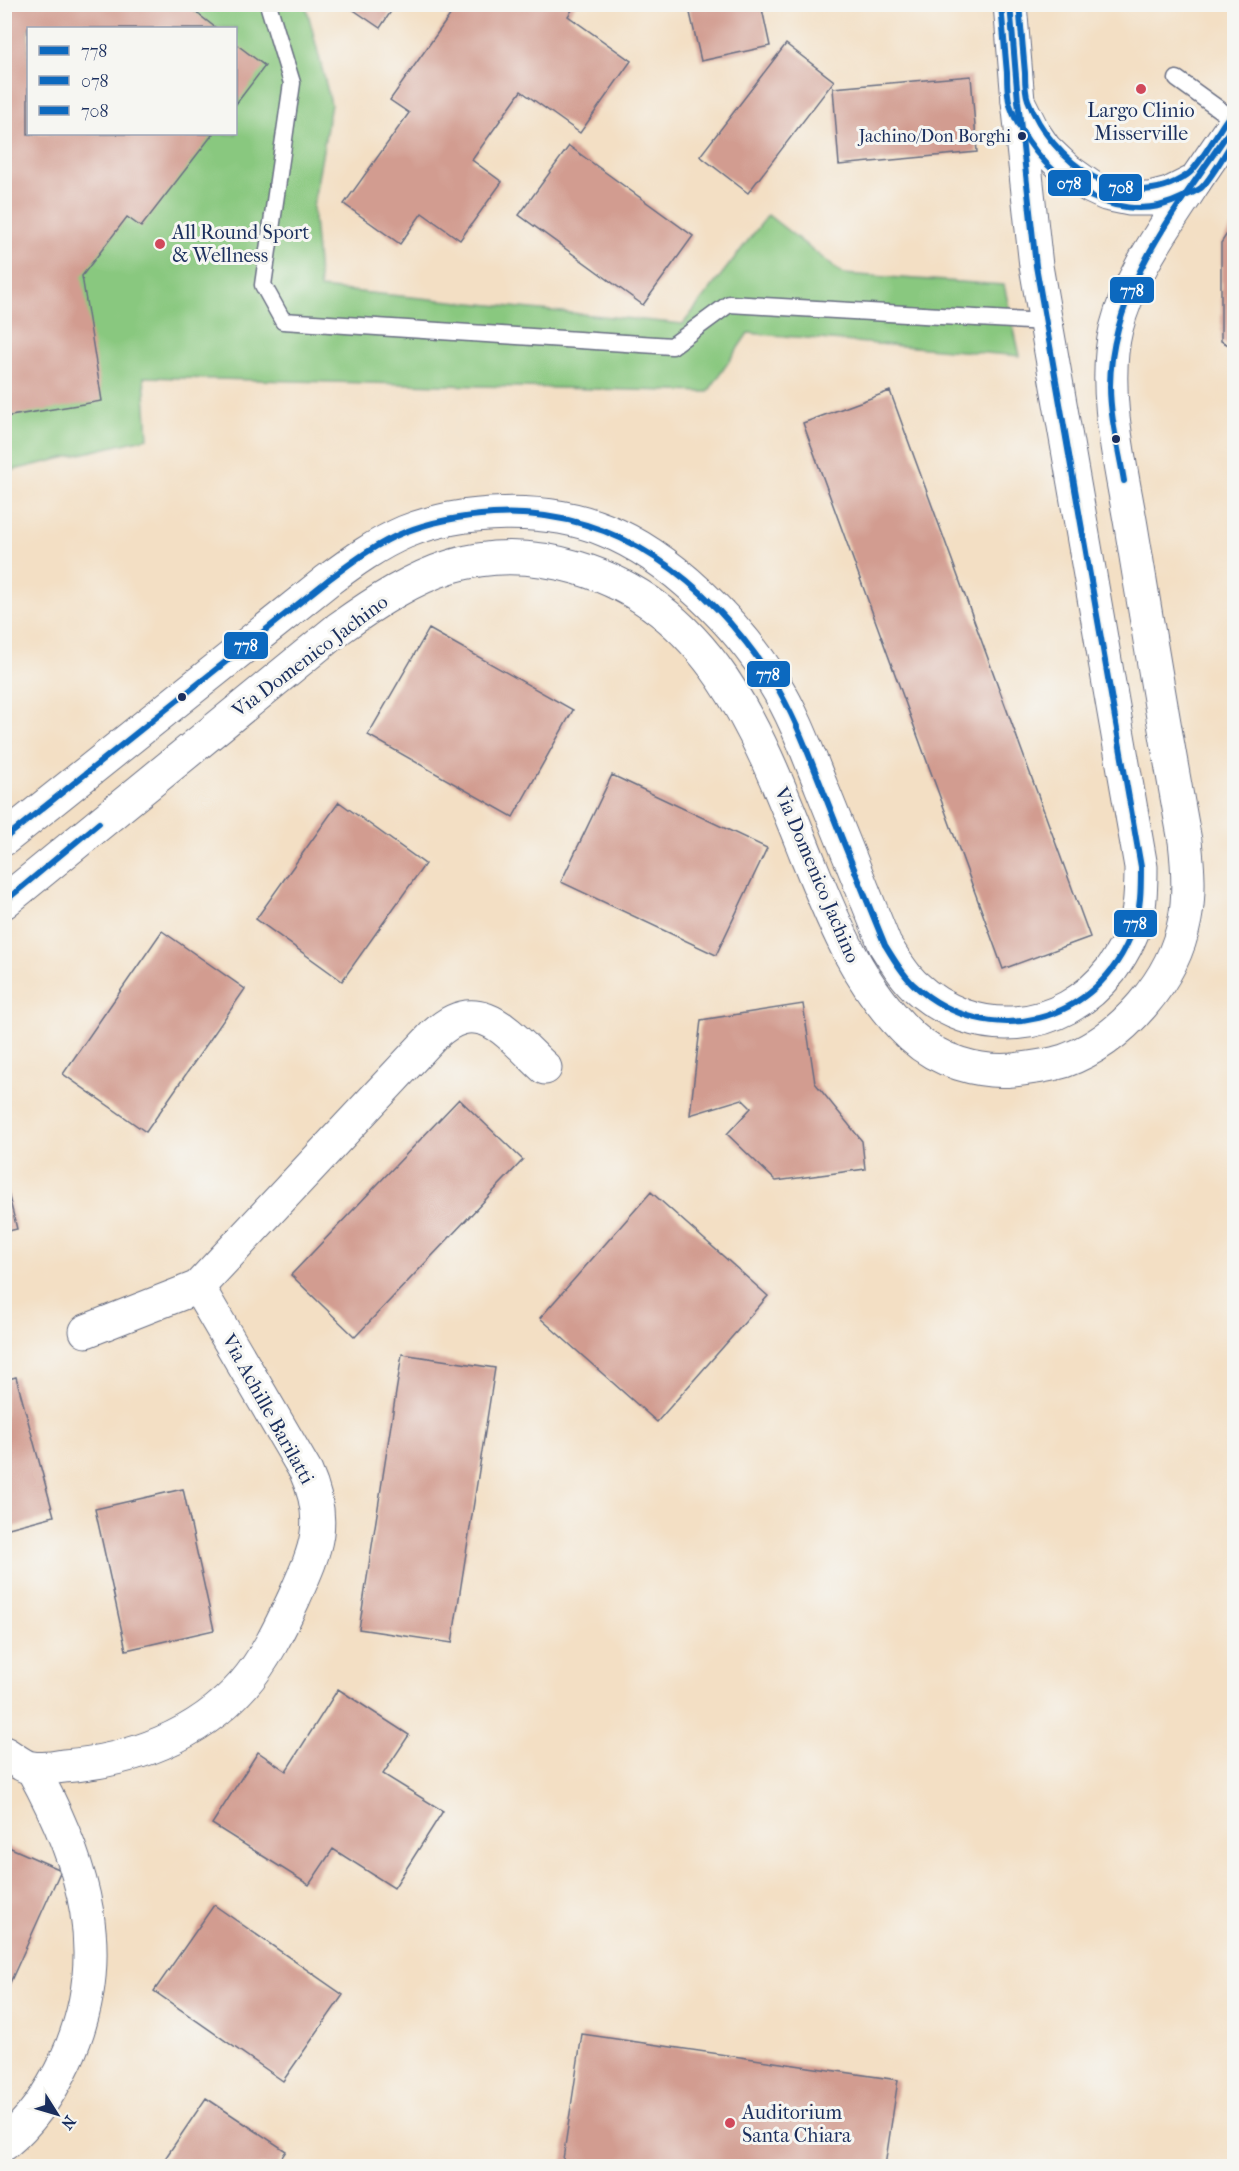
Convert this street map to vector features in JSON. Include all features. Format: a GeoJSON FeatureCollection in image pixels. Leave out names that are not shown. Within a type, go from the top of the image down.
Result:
{"type":"FeatureCollection","features":[{"type":"Feature","properties":{"kind":"street"},"geometry":{"type":"LineString","coordinates":[[1010,4],[1017,101],[1034,133],[1055,159],[1078,179],[1106,194],[1130,199],[1150,199],[1169,194],[1195,181],[1234,122]]}},
{"type":"Feature","properties":{"kind":"street","name":"Via Domenico Jachino"},"geometry":{"type":"LineString","coordinates":[[4,839],[361,556],[389,540],[432,523],[478,515],[549,517],[589,524],[623,538],[674,572],[718,611],[760,662],[774,683],[803,742],[885,945],[899,968],[914,985],[951,1011],[990,1022],[1019,1023],[1055,1014],[1081,1000],[1107,975],[1126,947],[1138,914],[1141,884],[1139,854],[1036,266],[1017,101]]}},
{"type":"Feature","properties":{"kind":"street","name":"Via Domenico Jachino"},"geometry":{"type":"LineString","coordinates":[[4,902],[338,629],[384,597],[424,575],[459,564],[498,558],[551,561],[601,577],[644,598],[668,615],[705,652],[734,695],[762,748],[823,897],[850,956],[873,993],[915,1040],[942,1056],[974,1067],[1000,1071],[1053,1064],[1097,1045],[1128,1019],[1150,993],[1166,969],[1178,943],[1185,919],[1188,873],[1185,842],[1112,404],[1111,370],[1113,344],[1120,315],[1140,269],[1195,181]]}},
{"type":"Feature","properties":{"kind":"street"},"geometry":{"type":"LineString","coordinates":[[1097,610],[1143,598]]}},
{"type":"Feature","properties":{"kind":"street"},"geometry":{"type":"LineString","coordinates":[[78,780],[106,818]]}},
{"type":"Feature","properties":{"kind":"street"},"geometry":{"type":"LineString","coordinates":[[86,1331],[198,1287],[434,1035],[450,1021],[471,1015],[491,1021],[507,1032],[545,1068]]}},
{"type":"Feature","properties":{"kind":"street","name":"Via Achille Barilatti"},"geometry":{"type":"LineString","coordinates":[[18,1761],[86,1764],[131,1755],[171,1738],[209,1715],[236,1692],[253,1673],[284,1620],[314,1554],[319,1525],[311,1482],[198,1287]]}},
{"type":"Feature","properties":{"kind":"street"},"geometry":{"type":"LineString","coordinates":[[4,2144],[32,2117],[57,2079],[79,2028],[88,1996],[90,1974],[86,1907],[78,1872],[64,1831],[18,1761]]}},
{"type":"Feature","properties":{"kind":"lane"},"geometry":{"type":"LineString","coordinates":[[268,4],[292,83],[263,285],[282,321],[672,346],[729,304],[1046,322]]}},
{"type":"Feature","properties":{"kind":"lane"},"geometry":{"type":"LineString","coordinates":[[1177,79],[1234,122]]}},
{"type":"Feature","properties":{"kind":"green space","name":"All Round Sport & Wellness"},"geometry":{"type":"Polygon","coordinates":[[[4,5],[306,5],[331,104],[313,207],[320,288],[683,324],[768,215],[843,274],[1004,285],[1020,356],[748,333],[708,392],[144,377],[148,438],[5,472],[4,5]]]}},
{"type":"Feature","properties":{"kind":"building"},"geometry":{"type":"Polygon","coordinates":[[[4,4],[185,4],[215,27],[27,27],[27,135],[212,135],[141,227],[127,217],[82,276],[102,401],[4,417],[4,4]]]}},
{"type":"Feature","properties":{"kind":"building"},"geometry":{"type":"Polygon","coordinates":[[[345,4],[396,4],[380,28],[345,4]]]}},
{"type":"Feature","properties":{"kind":"building"},"geometry":{"type":"Polygon","coordinates":[[[458,4],[576,4],[568,16],[631,61],[580,133],[521,91],[472,160],[502,182],[460,240],[422,213],[400,244],[344,204],[409,113],[390,100],[458,4]]]}},
{"type":"Feature","properties":{"kind":"building"},"geometry":{"type":"Polygon","coordinates":[[[688,4],[761,4],[770,46],[701,61],[688,4]]]}},
{"type":"Feature","properties":{"kind":"building"},"geometry":{"type":"Polygon","coordinates":[[[786,44],[834,81],[748,193],[700,156],[786,44]]]}},
{"type":"Feature","properties":{"kind":"building"},"geometry":{"type":"Polygon","coordinates":[[[237,45],[265,66],[237,103],[237,45]]]}},
{"type":"Feature","properties":{"kind":"building"},"geometry":{"type":"Polygon","coordinates":[[[971,76],[977,152],[839,165],[833,88],[971,76]]]}},
{"type":"Feature","properties":{"kind":"building"},"geometry":{"type":"Polygon","coordinates":[[[569,146],[693,236],[643,305],[519,215],[569,146]]]}},
{"type":"Feature","properties":{"kind":"building"},"geometry":{"type":"Polygon","coordinates":[[[1234,223],[1234,348],[1221,341],[1221,243],[1234,223]]]}},
{"type":"Feature","properties":{"kind":"building"},"geometry":{"type":"Polygon","coordinates":[[[890,391],[1090,937],[1003,969],[803,423],[890,391]]]}},
{"type":"Feature","properties":{"kind":"building"},"geometry":{"type":"Polygon","coordinates":[[[429,629],[573,710],[513,817],[368,735],[429,629]]]}},
{"type":"Feature","properties":{"kind":"building"},"geometry":{"type":"Polygon","coordinates":[[[4,702],[6,702],[10,753],[4,753],[4,702]]]}},
{"type":"Feature","properties":{"kind":"building"},"geometry":{"type":"Polygon","coordinates":[[[612,775],[767,848],[716,955],[561,882],[612,775]]]}},
{"type":"Feature","properties":{"kind":"building"},"geometry":{"type":"Polygon","coordinates":[[[339,802],[425,864],[342,981],[256,919],[339,802]]]}},
{"type":"Feature","properties":{"kind":"building"},"geometry":{"type":"Polygon","coordinates":[[[162,931],[245,989],[146,1132],[63,1074],[162,931]]]}},
{"type":"Feature","properties":{"kind":"building"},"geometry":{"type":"Polygon","coordinates":[[[803,1004],[815,1083],[862,1141],[865,1169],[776,1181],[727,1134],[751,1108],[742,1099],[690,1115],[701,1020],[803,1004]]]}},
{"type":"Feature","properties":{"kind":"building"},"geometry":{"type":"Polygon","coordinates":[[[459,1099],[523,1160],[355,1337],[291,1275],[459,1099]]]}},
{"type":"Feature","properties":{"kind":"building"},"geometry":{"type":"Polygon","coordinates":[[[4,1177],[17,1229],[4,1232],[4,1177]]]}},
{"type":"Feature","properties":{"kind":"building"},"geometry":{"type":"Polygon","coordinates":[[[651,1192],[768,1296],[657,1422],[540,1318],[651,1192]]]}},
{"type":"Feature","properties":{"kind":"building"},"geometry":{"type":"Polygon","coordinates":[[[402,1354],[495,1368],[452,1643],[359,1629],[402,1354]]]}},
{"type":"Feature","properties":{"kind":"building"},"geometry":{"type":"Polygon","coordinates":[[[16,1377],[54,1516],[5,1529],[5,1380],[16,1377]]]}},
{"type":"Feature","properties":{"kind":"building"},"geometry":{"type":"Polygon","coordinates":[[[183,1489],[214,1630],[126,1650],[95,1509],[183,1489]]]}},
{"type":"Feature","properties":{"kind":"building"},"geometry":{"type":"Polygon","coordinates":[[[338,1689],[409,1735],[383,1774],[443,1811],[394,1888],[333,1849],[309,1885],[212,1824],[258,1752],[286,1771],[338,1689]]]}},
{"type":"Feature","properties":{"kind":"building"},"geometry":{"type":"Polygon","coordinates":[[[4,1845],[61,1870],[4,1996],[4,1845]]]}},
{"type":"Feature","properties":{"kind":"building"},"geometry":{"type":"Polygon","coordinates":[[[214,1905],[343,1995],[283,2081],[154,1991],[214,1905]]]}},
{"type":"Feature","properties":{"kind":"building","name":"Auditorium Santa Chiara"},"geometry":{"type":"Polygon","coordinates":[[[582,2034],[898,2080],[885,2166],[562,2166],[582,2034]]]}},
{"type":"Feature","properties":{"kind":"building"},"geometry":{"type":"Polygon","coordinates":[[[206,2098],[286,2151],[276,2166],[160,2166],[206,2098]]]}},
{"type":"Feature","properties":{"kind":"transit line","name":"778"},"geometry":{"type":"LineString","coordinates":[[4,839],[328,580],[375,547],[405,532],[448,520],[493,514],[538,515],[580,523],[620,538],[656,558],[690,583],[721,613],[749,646],[774,682],[796,724],[885,945],[914,985],[944,1006],[975,1018],[1007,1022],[1039,1018],[1069,1006],[1095,988],[1117,962],[1133,930],[1139,907],[1141,867],[1036,266],[1010,4]]}},
{"type":"Feature","properties":{"kind":"transit line","name":"708"},"geometry":{"type":"LineString","coordinates":[[1019,4],[1028,100],[1054,144],[1072,162],[1092,176],[1115,186],[1139,190],[1163,187],[1192,171],[1227,119]]}},
{"type":"Feature","properties":{"kind":"transit line","name":"078"},"geometry":{"type":"LineString","coordinates":[[1001,5],[1010,105],[1021,129],[1036,152],[1055,172],[1078,189],[1102,201],[1128,207],[1154,207],[1201,188],[1214,172],[1234,139]]}},
{"type":"Feature","properties":{"kind":"transit line","name":"778"},"geometry":{"type":"LineString","coordinates":[[1124,481],[1110,398],[1113,349],[1122,314],[1152,247],[1234,124]]}},
{"type":"Feature","properties":{"kind":"transit line","name":"778"},"geometry":{"type":"LineString","coordinates":[[4,902],[99,823]]}},
{"type":"Feature","properties":{"kind":"place","name":"Largo Clinio Misserville"},"geometry":{"type":"Point","coordinates":[1141,89]}},
{"type":"Feature","properties":{"kind":"place","name":"Jachino/Don Borghi"},"geometry":{"type":"Point","coordinates":[1022,136]}},
{"type":"Feature","properties":{"kind":"place","name":"All Round Sport & Wellness"},"geometry":{"type":"Point","coordinates":[160,244]}},
{"type":"Feature","properties":{"kind":"place","name":"Auditorium Santa Chiara"},"geometry":{"type":"Point","coordinates":[730,2123]}}]}
